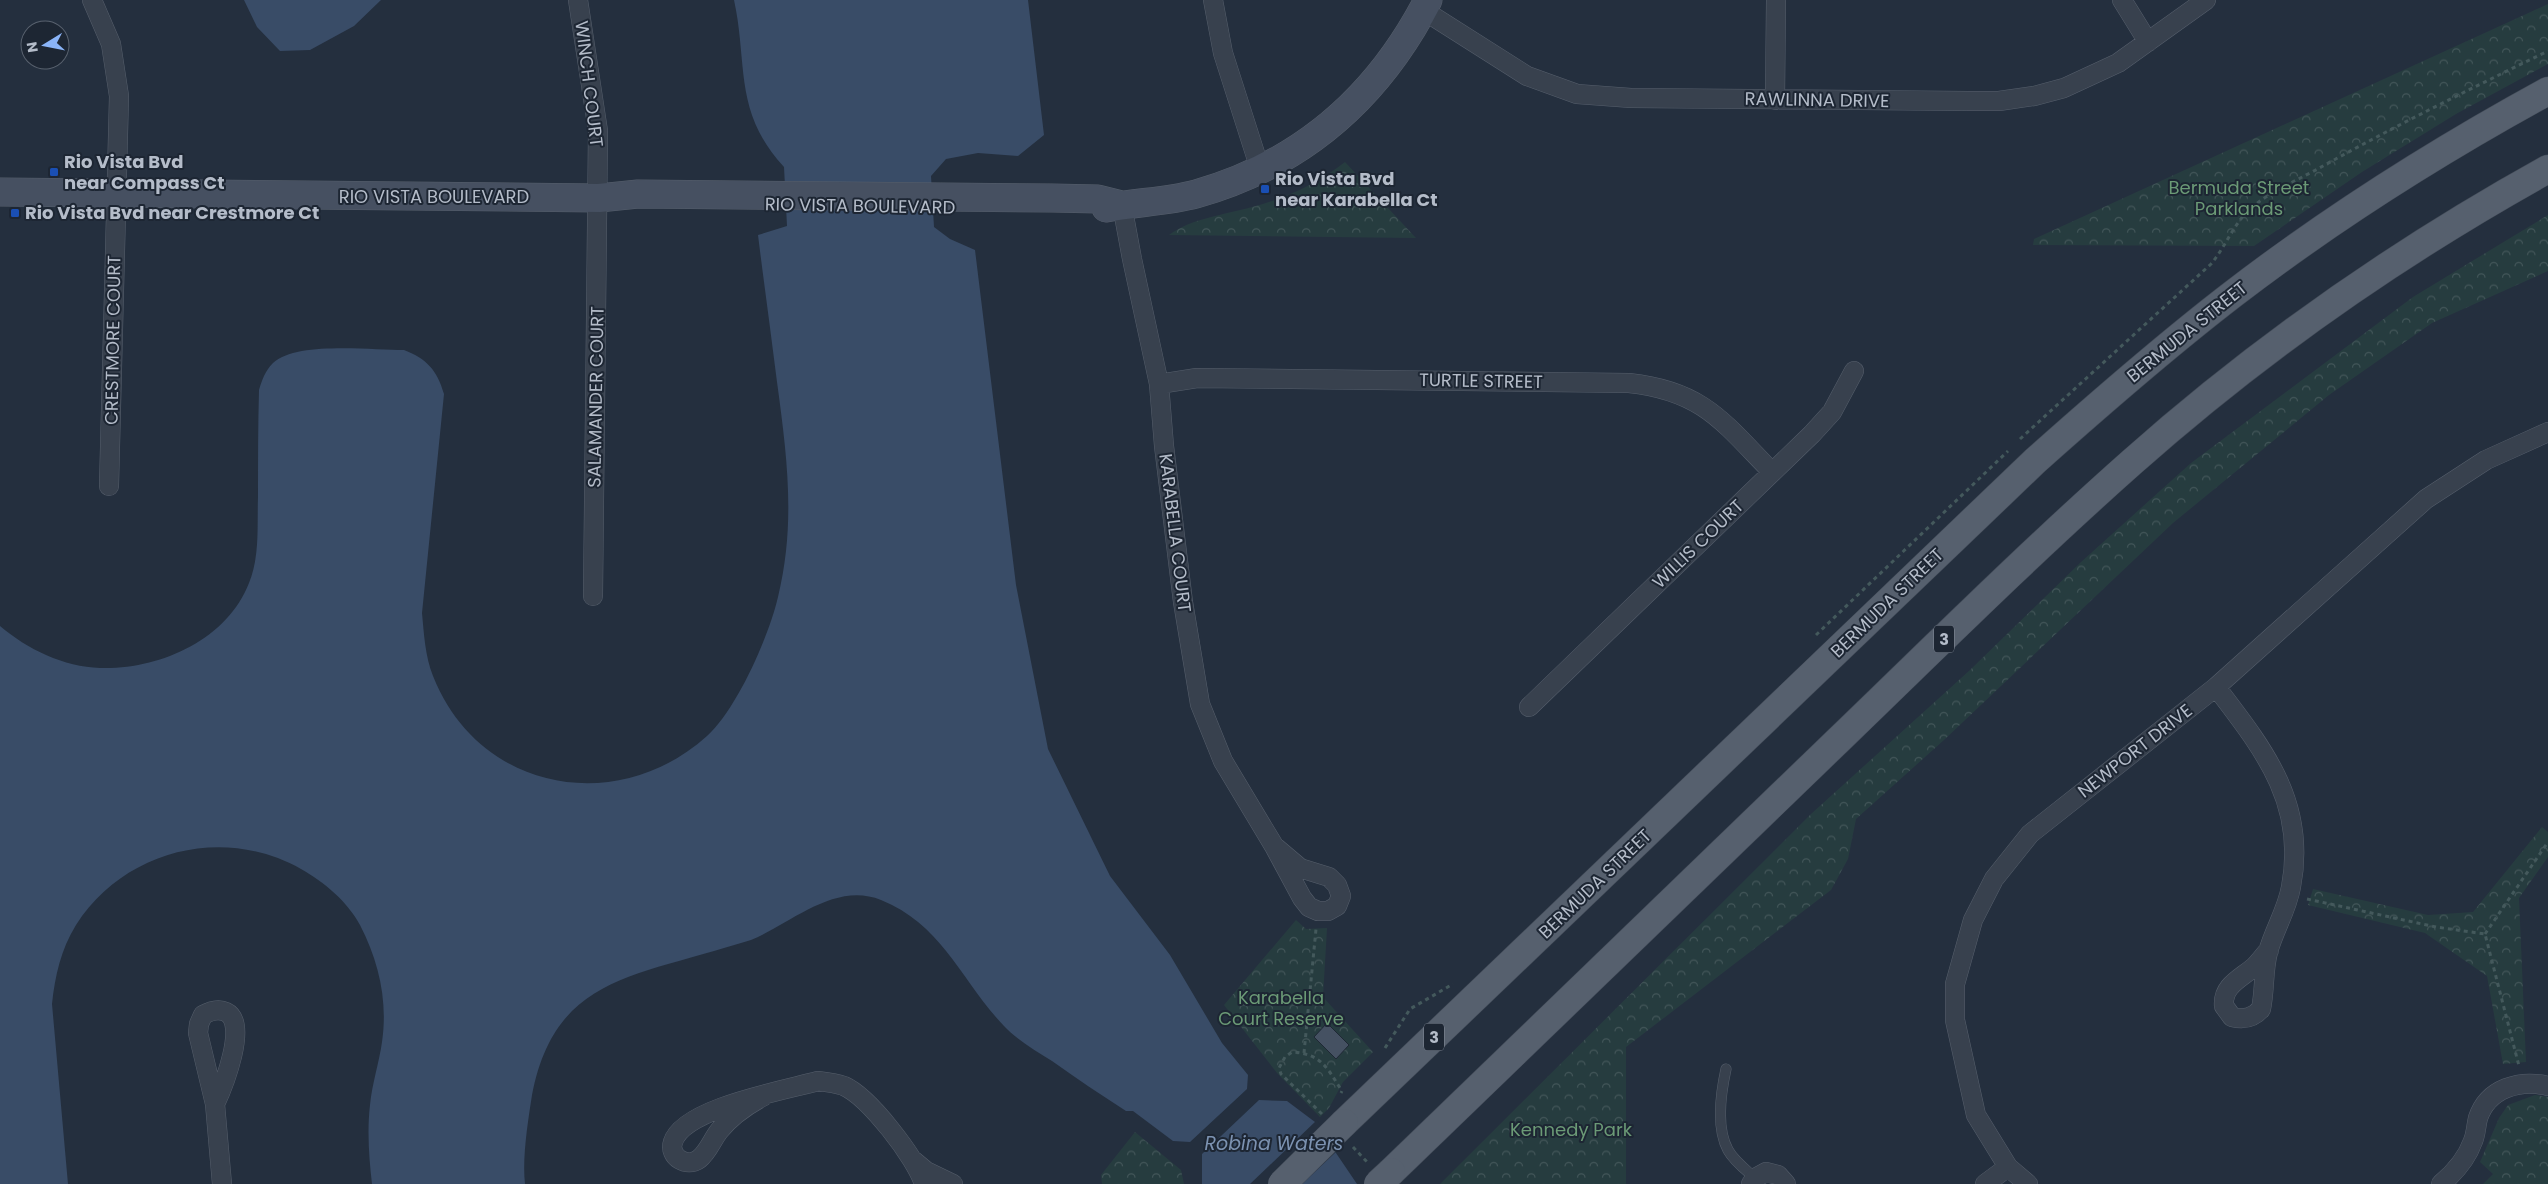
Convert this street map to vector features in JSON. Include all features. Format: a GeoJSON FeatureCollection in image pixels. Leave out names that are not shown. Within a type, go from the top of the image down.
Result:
{"type":"FeatureCollection","features":[{"type":"Feature","properties":{"kind":"main road","name":"BERMUDA STREET"},"geometry":{"type":"LineString","coordinates":[[1282,1184],[1335,1112],[2035,460],[2099,404],[2233,294],[2301,244],[2419,166],[2548,91]]}},
{"type":"Feature","properties":{"kind":"main road","name":"3"},"geometry":{"type":"LineString","coordinates":[[1384,1178],[2002,582],[2134,460],[2262,356],[2323,312],[2406,255],[2548,169]]}},
{"type":"Feature","properties":{"kind":"street","name":"CRESTMORE COURT"},"geometry":{"type":"LineString","coordinates":[[92,0],[111,44],[116,70],[119,123],[109,486]]}},
{"type":"Feature","properties":{"kind":"street","name":"WINCH COURT"},"geometry":{"type":"LineString","coordinates":[[578,0],[598,131],[599,198]]}},
{"type":"Feature","properties":{"kind":"street"},"geometry":{"type":"LineString","coordinates":[[1213,0],[1223,53],[1260,169]]}},
{"type":"Feature","properties":{"kind":"street"},"geometry":{"type":"LineString","coordinates":[[1774,100],[1776,0]]}},
{"type":"Feature","properties":{"kind":"street"},"geometry":{"type":"LineString","coordinates":[[2122,0],[2148,42]]}},
{"type":"Feature","properties":{"kind":"street","name":"RAWLINNA DRIVE"},"geometry":{"type":"LineString","coordinates":[[1425,5],[1527,76],[1577,94],[1631,98],[1999,101],[2064,88],[2118,63],[2206,0]]}},
{"type":"Feature","properties":{"kind":"street","name":"RIO VISTA BOULEVARD"},"geometry":{"type":"LineString","coordinates":[[0,192],[599,198],[638,194],[781,200],[949,202],[1098,209],[1122,204],[1143,204],[1195,194],[1260,169],[1292,152],[1324,130],[1361,97],[1395,58],[1425,5]]}},
{"type":"Feature","properties":{"kind":"street","name":"SALAMANDER COURT"},"geometry":{"type":"LineString","coordinates":[[593,596],[599,198]]}},
{"type":"Feature","properties":{"kind":"street","name":"KARABELLA COURT"},"geometry":{"type":"LineString","coordinates":[[1122,204],[1132,259],[1160,384],[1164,446],[1183,602],[1200,704],[1222,761],[1274,846],[1302,898],[1309,906],[1318,911],[1328,911],[1337,906],[1341,896],[1337,885],[1329,877],[1300,868],[1274,846]]}},
{"type":"Feature","properties":{"kind":"street","name":"WILLIS COURT"},"geometry":{"type":"LineString","coordinates":[[1529,707],[1832,412],[1854,371]]}},
{"type":"Feature","properties":{"kind":"street","name":"TURTLE STREET"},"geometry":{"type":"LineString","coordinates":[[1160,384],[1197,378],[1629,383],[1656,386],[1677,392],[1700,404],[1722,421],[1772,472]]}},
{"type":"Feature","properties":{"kind":"street","name":"NEWPORT DRIVE"},"geometry":{"type":"LineString","coordinates":[[2028,1184],[2008,1167],[1976,1115],[1955,1020],[1955,984],[1973,920],[1994,879],[2030,834],[2216,687],[2426,499],[2486,460],[2548,432]]}},
{"type":"Feature","properties":{"kind":"street"},"geometry":{"type":"LineString","coordinates":[[2216,687],[2251,732],[2273,769],[2289,804],[2295,861],[2289,895],[2268,950]]}},
{"type":"Feature","properties":{"kind":"street"},"geometry":{"type":"LineString","coordinates":[[764,1096],[749,1104],[727,1124],[698,1160],[690,1163],[681,1161],[674,1156],[673,1141],[684,1126],[716,1109],[818,1081],[844,1086],[858,1094],[872,1107],[910,1156],[926,1171],[953,1184]]}},
{"type":"Feature","properties":{"kind":"street"},"geometry":{"type":"LineString","coordinates":[[2441,1184],[2450,1177],[2467,1153],[2473,1141],[2478,1117],[2490,1098],[2508,1087],[2528,1083],[2548,1086]]}},
{"type":"Feature","properties":{"kind":"street"},"geometry":{"type":"LineString","coordinates":[[215,1104],[222,1184]]}},
{"type":"Feature","properties":{"kind":"street"},"geometry":{"type":"LineString","coordinates":[[910,1156],[924,1184]]}},
{"type":"Feature","properties":{"kind":"street"},"geometry":{"type":"LineString","coordinates":[[1985,1184],[2008,1167]]}},
{"type":"Feature","properties":{"kind":"street"},"geometry":{"type":"LineString","coordinates":[[1753,1181],[1766,1172],[1772,1172],[1783,1179],[1786,1184]]}},
{"type":"Feature","properties":{"kind":"lane"},"geometry":{"type":"LineString","coordinates":[[1726,1069],[1721,1094],[1724,1140],[1728,1150],[1753,1181]]}},
{"type":"Feature","properties":{"kind":"path"},"geometry":{"type":"LineString","coordinates":[[2524,1066],[2518,1066],[2485,934],[2548,842]]}},
{"type":"Feature","properties":{"kind":"path"},"geometry":{"type":"LineString","coordinates":[[2289,895],[2436,927],[2485,934]]}},
{"type":"Feature","properties":{"kind":"path"},"geometry":{"type":"LineString","coordinates":[[1304,1053],[1318,911]]}},
{"type":"Feature","properties":{"kind":"path"},"geometry":{"type":"LineString","coordinates":[[1292,1052],[1304,1053],[1320,1059],[1342,1091],[1335,1112],[1287,1081],[1279,1068],[1285,1057],[1292,1052]]}},
{"type":"Feature","properties":{"kind":"green space","name":"Bermuda Street Parklands"},"geometry":{"type":"Polygon","coordinates":[[[2548,4],[2548,64],[2456,114],[2362,172],[2254,246],[2033,245],[2034,239],[2548,4]]]}},
{"type":"Feature","properties":{"kind":"green space"},"geometry":{"type":"Polygon","coordinates":[[[1345,162],[1416,238],[1169,235],[1198,221],[1289,195],[1312,184],[1345,162]]]}},
{"type":"Feature","properties":{"kind":"green space","name":"Kennedy Park"},"geometry":{"type":"Polygon","coordinates":[[[2548,215],[2548,271],[2432,323],[2329,395],[2173,523],[1944,740],[1856,819],[1848,859],[1831,890],[1626,1047],[1626,1184],[1440,1184],[1811,814],[1970,670],[2081,562],[2191,463],[2413,297],[2548,215]]]}},
{"type":"Feature","properties":{"kind":"green space"},"geometry":{"type":"Polygon","coordinates":[[[2542,827],[2548,832],[2548,857],[2519,898],[2526,1062],[2503,1064],[2487,976],[2425,933],[2308,905],[2313,889],[2428,915],[2473,912],[2542,827]]]}},
{"type":"Feature","properties":{"kind":"green space","name":"Karabella Court Reserve"},"geometry":{"type":"Polygon","coordinates":[[[1296,920],[1306,929],[1327,928],[1323,997],[1373,1052],[1343,1082],[1329,1108],[1320,1117],[1277,1073],[1224,1005],[1296,920]]]}},
{"type":"Feature","properties":{"kind":"green space"},"geometry":{"type":"Polygon","coordinates":[[[2535,1095],[2548,1097],[2548,1184],[2483,1184],[2493,1174],[2480,1162],[2499,1118],[2508,1105],[2535,1095]]]}},
{"type":"Feature","properties":{"kind":"green space"},"geometry":{"type":"Polygon","coordinates":[[[1135,1132],[1181,1170],[1184,1184],[1102,1184],[1101,1175],[1135,1132]]]}},
{"type":"Feature","properties":{"kind":"water"},"geometry":{"type":"Polygon","coordinates":[[[244,0],[381,0],[354,26],[310,50],[280,51],[257,27],[244,0]]]}},
{"type":"Feature","properties":{"kind":"water"},"geometry":{"type":"Polygon","coordinates":[[[734,0],[1028,0],[1044,135],[1018,156],[978,153],[946,159],[931,176],[934,227],[950,239],[975,250],[1016,585],[1048,749],[1110,876],[1170,955],[1222,1043],[1248,1075],[1247,1089],[1190,1142],[1173,1141],[1133,1111],[1126,1111],[1015,1036],[989,1009],[936,939],[920,924],[902,911],[881,900],[864,896],[847,896],[813,907],[751,940],[622,980],[596,992],[575,1009],[556,1030],[542,1059],[532,1095],[529,1116],[525,1151],[525,1184],[372,1184],[369,1115],[372,1089],[382,1042],[384,1012],[377,967],[367,939],[349,908],[335,893],[301,869],[271,856],[240,849],[208,848],[177,852],[148,863],[120,878],[96,899],[76,925],[66,944],[60,963],[52,1004],[68,1184],[0,1184],[0,626],[22,642],[47,655],[73,664],[100,668],[145,664],[167,657],[188,648],[225,621],[239,603],[253,573],[258,530],[259,390],[266,372],[273,363],[284,356],[316,349],[404,350],[419,357],[430,366],[438,378],[444,394],[422,613],[424,637],[433,676],[454,715],[483,746],[516,767],[554,780],[593,783],[633,777],[671,761],[707,736],[729,708],[750,671],[774,613],[784,570],[788,516],[784,436],[758,235],[787,226],[784,167],[768,147],[749,107],[734,0]]]}},
{"type":"Feature","properties":{"kind":"water","name":"Robina Waters"},"geometry":{"type":"Polygon","coordinates":[[[1259,1100],[1287,1101],[1315,1122],[1357,1184],[1202,1184],[1202,1154],[1259,1100]]]}},
{"type":"Feature","properties":{"kind":"pier"},"geometry":{"type":"Polygon","coordinates":[[[1317,1120],[1337,1151],[1302,1184],[1250,1184],[1317,1120]]]}},
{"type":"Feature","properties":{"kind":"building"},"geometry":{"type":"Polygon","coordinates":[[[1327,1023],[1349,1045],[1336,1059],[1314,1037],[1327,1023]]]}},
{"type":"Feature","properties":{"kind":"place","name":"Rio Vista Bvd near Compass Ct"},"geometry":{"type":"Point","coordinates":[54,172]}},
{"type":"Feature","properties":{"kind":"place","name":"Rio Vista Bvd near Karabella Ct"},"geometry":{"type":"Point","coordinates":[1265,189]}},
{"type":"Feature","properties":{"kind":"place","name":"Rio Vista Bvd near Crestmore Ct"},"geometry":{"type":"Point","coordinates":[15,213]}}]}
